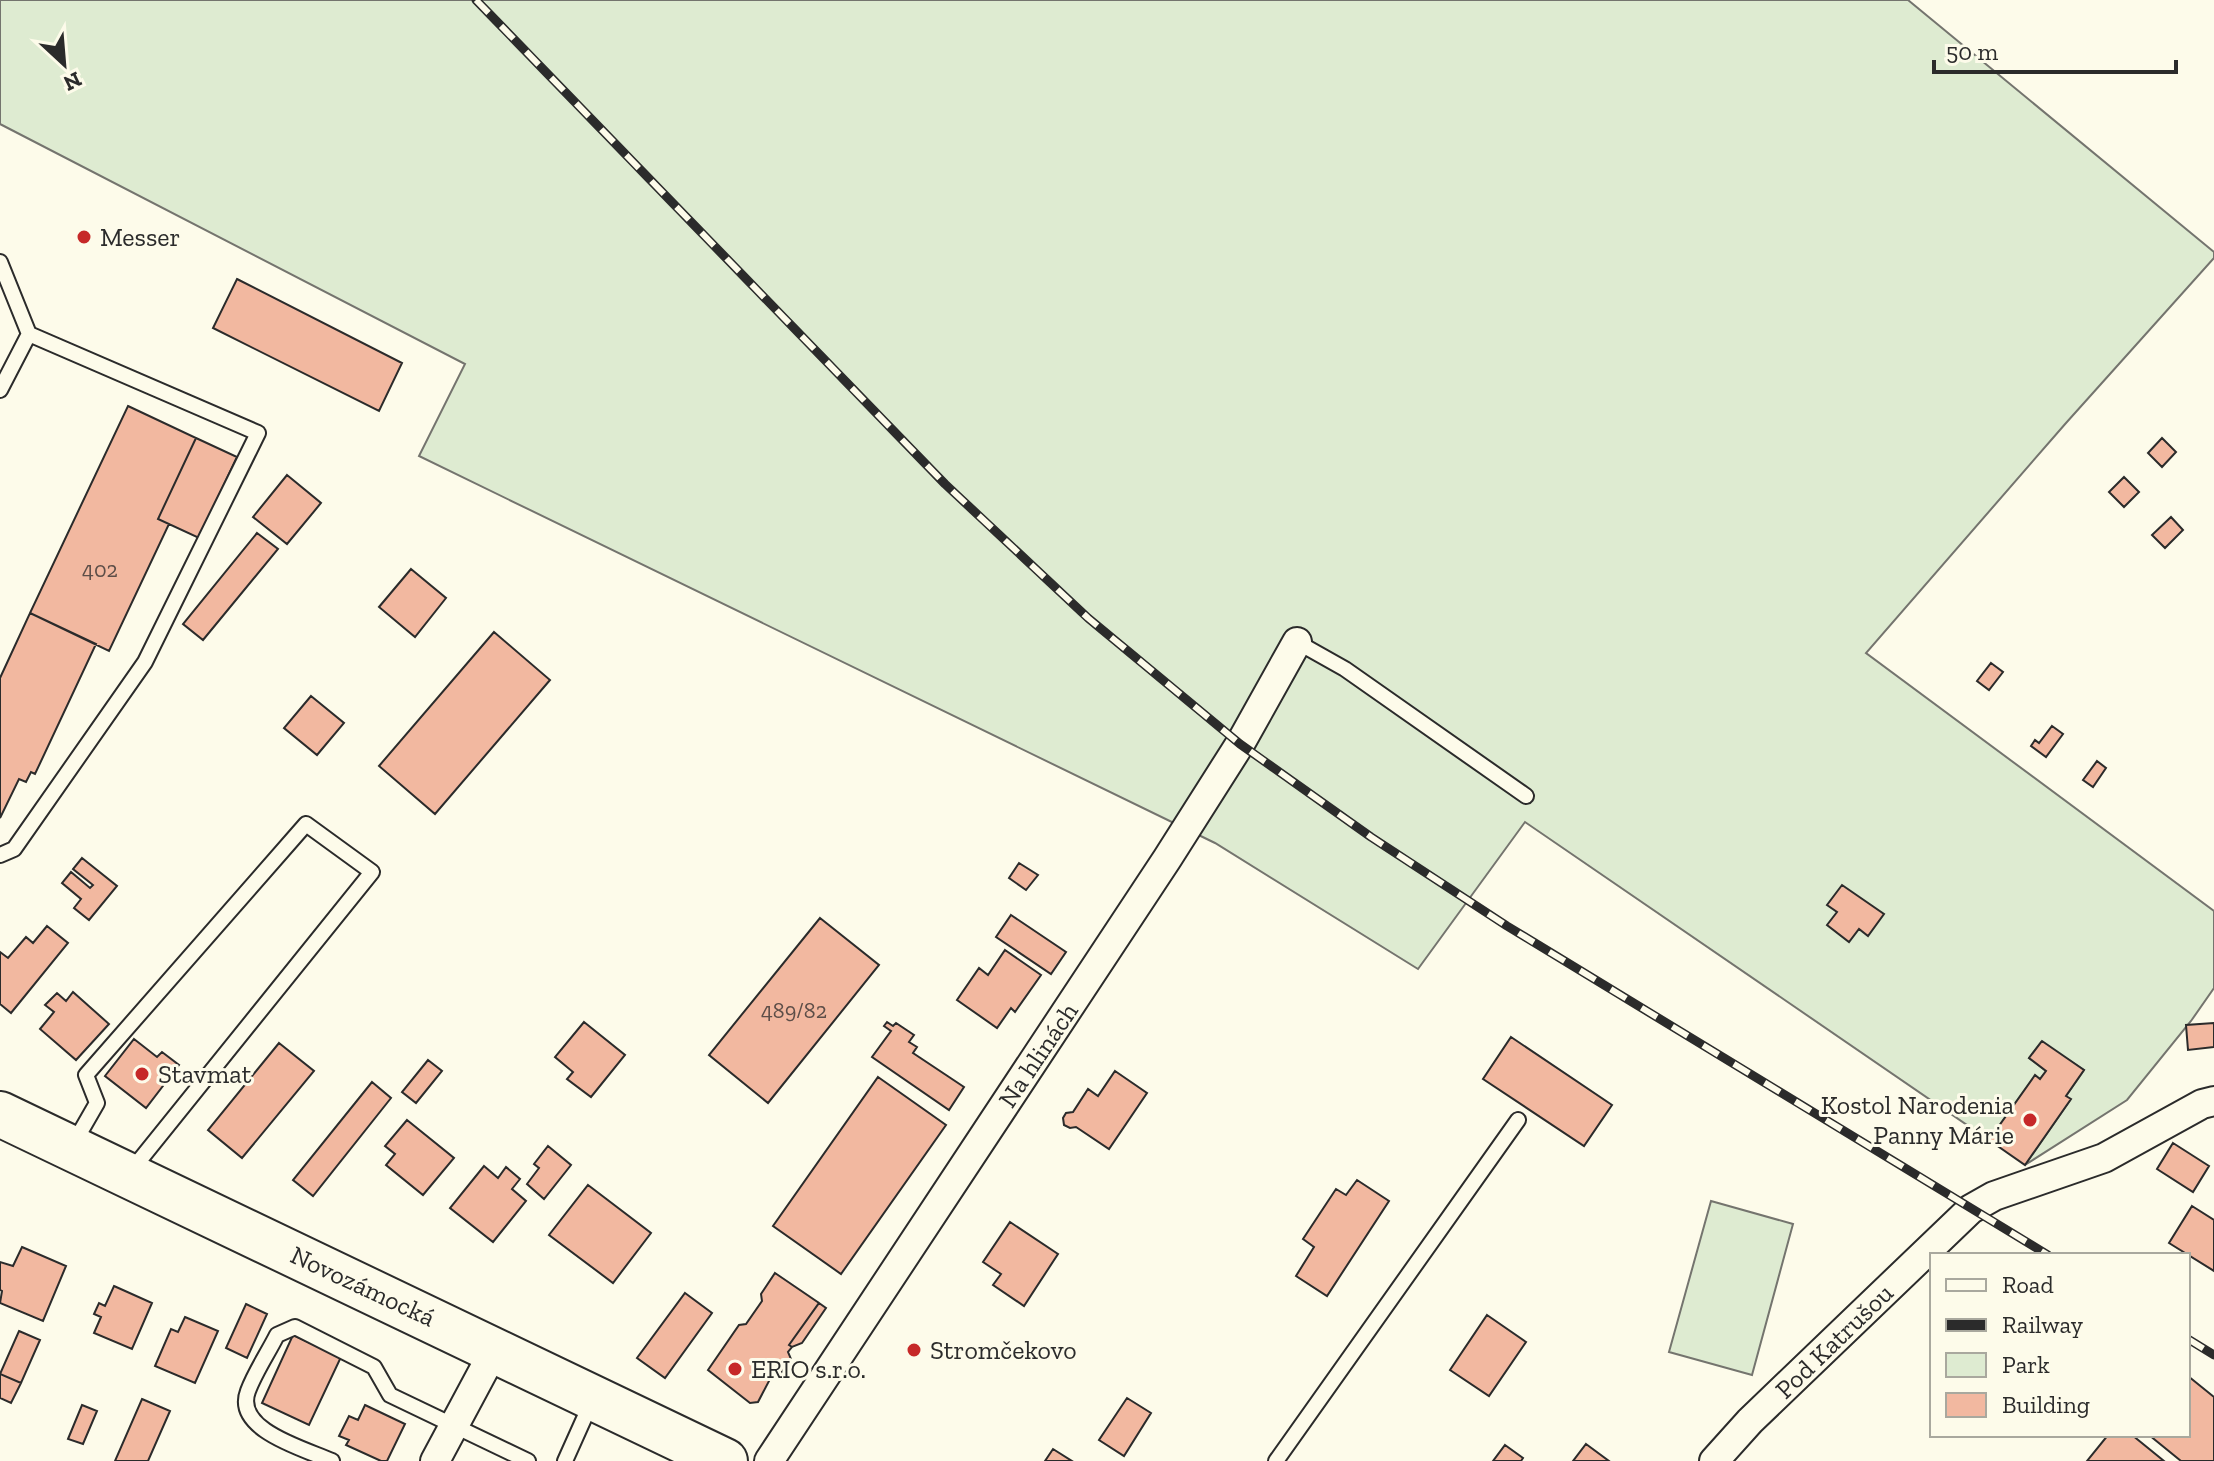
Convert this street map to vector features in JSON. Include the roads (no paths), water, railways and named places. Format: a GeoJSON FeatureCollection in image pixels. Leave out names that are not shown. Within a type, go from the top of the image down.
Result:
{"type":"FeatureCollection","features":[{"type":"Feature","properties":{"kind":"main road","name":"Novozámocká"},"geometry":{"type":"LineString","coordinates":[[0,1114],[725,1461]]}},
{"type":"Feature","properties":{"kind":"street","name":"Na hlinách"},"geometry":{"type":"LineString","coordinates":[[769,1461],[1176,846],[1240,744],[1297,642]]}},
{"type":"Feature","properties":{"kind":"street","name":"Pod Katrušou"},"geometry":{"type":"LineString","coordinates":[[1714,1461],[1750,1421],[1971,1209],[1994,1196],[2104,1158],[2202,1104],[2214,1101]]}},
{"type":"Feature","properties":{"kind":"street"},"geometry":{"type":"LineString","coordinates":[[435,1461],[495,1349]]}},
{"type":"Feature","properties":{"kind":"lane"},"geometry":{"type":"LineString","coordinates":[[0,262],[29,334],[258,433],[145,662],[14,849],[0,855]]}},
{"type":"Feature","properties":{"kind":"lane"},"geometry":{"type":"LineString","coordinates":[[0,390],[29,334]]}},
{"type":"Feature","properties":{"kind":"lane"},"geometry":{"type":"LineString","coordinates":[[1297,642],[1345,669],[1526,796]]}},
{"type":"Feature","properties":{"kind":"lane"},"geometry":{"type":"LineString","coordinates":[[71,1148],[97,1103],[86,1075],[306,824],[372,872],[129,1174]]}},
{"type":"Feature","properties":{"kind":"lane"},"geometry":{"type":"LineString","coordinates":[[1276,1461],[1518,1120]]}},
{"type":"Feature","properties":{"kind":"lane"},"geometry":{"type":"LineString","coordinates":[[332,1461],[262,1430],[247,1409],[246,1394],[277,1335],[286,1329],[295,1327],[374,1367],[390,1395],[528,1461]]}},
{"type":"Feature","properties":{"kind":"lane"},"geometry":{"type":"LineString","coordinates":[[565,1461],[594,1397]]}},
{"type":"Feature","properties":{"kind":"railway"},"geometry":{"type":"LineString","coordinates":[[476,0],[945,484],[1088,618],[1240,744],[1371,837],[1507,926],[2045,1253]]}},
{"type":"Feature","properties":{"kind":"railway"},"geometry":{"type":"LineString","coordinates":[[2190,1340],[2214,1355]]}},
{"type":"Feature","properties":{"kind":"place","name":"Messer"},"geometry":{"type":"Point","coordinates":[84,237]}},
{"type":"Feature","properties":{"kind":"place","name":"Stavmat"},"geometry":{"type":"Point","coordinates":[142,1074]}},
{"type":"Feature","properties":{"kind":"place","name":"Kostol Narodenia Panny Márie"},"geometry":{"type":"Point","coordinates":[2030,1120]}},
{"type":"Feature","properties":{"kind":"place","name":"Stromčekovo"},"geometry":{"type":"Point","coordinates":[914,1350]}},
{"type":"Feature","properties":{"kind":"place","name":"ERIO s.r.o."},"geometry":{"type":"Point","coordinates":[735,1369]}}]}
